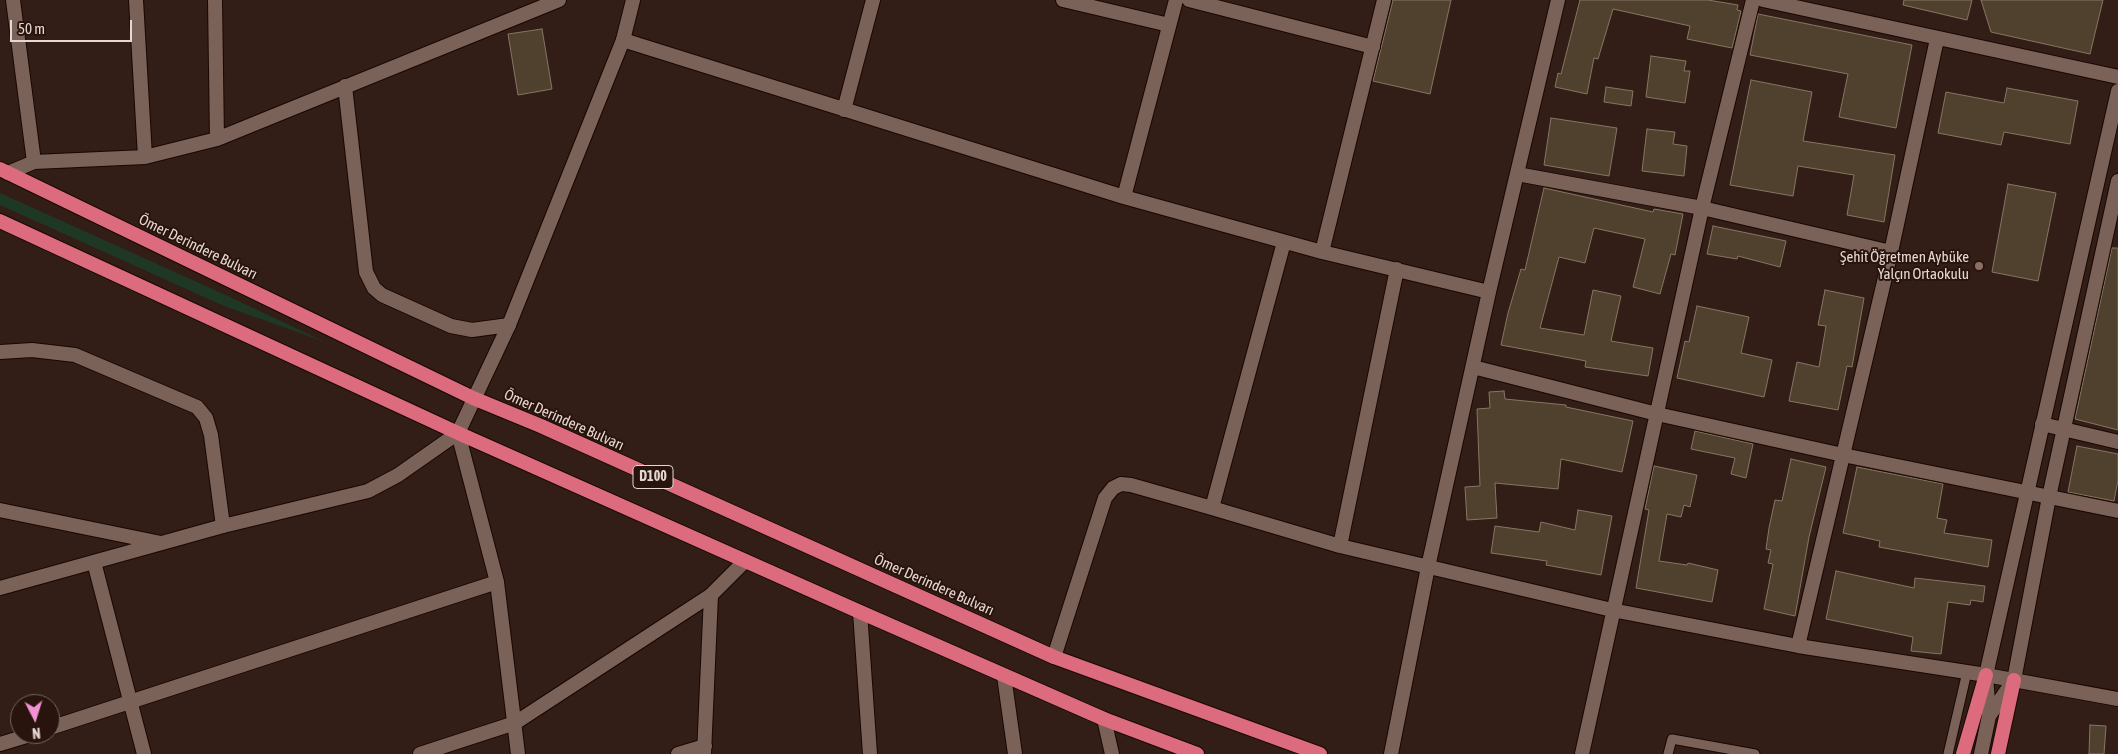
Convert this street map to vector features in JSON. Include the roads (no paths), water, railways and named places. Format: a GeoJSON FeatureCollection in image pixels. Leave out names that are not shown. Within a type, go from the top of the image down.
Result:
{"type":"FeatureCollection","features":[{"type":"Feature","properties":{"kind":"highway","name":"Ömer Derindere Bulvarı"},"geometry":{"type":"LineString","coordinates":[[4,171],[473,398],[550,430],[1054,657],[1320,754]]}},
{"type":"Feature","properties":{"kind":"highway","name":"D100"},"geometry":{"type":"LineString","coordinates":[[0,221],[458,433],[1004,676],[1104,719],[1197,754]]}},
{"type":"Feature","properties":{"kind":"highway"},"geometry":{"type":"LineString","coordinates":[[1963,754],[1986,675]]}},
{"type":"Feature","properties":{"kind":"highway"},"geometry":{"type":"LineString","coordinates":[[1998,754],[2014,680]]}},
{"type":"Feature","properties":{"kind":"street"},"geometry":{"type":"LineString","coordinates":[[13,0],[34,162]]}},
{"type":"Feature","properties":{"kind":"street"},"geometry":{"type":"LineString","coordinates":[[136,0],[146,157]]}},
{"type":"Feature","properties":{"kind":"street"},"geometry":{"type":"LineString","coordinates":[[215,0],[217,139]]}},
{"type":"Feature","properties":{"kind":"street"},"geometry":{"type":"LineString","coordinates":[[4,171],[34,162],[146,157],[217,139],[559,0]]}},
{"type":"Feature","properties":{"kind":"street"},"geometry":{"type":"LineString","coordinates":[[0,588],[224,526],[368,491],[398,475],[458,433],[509,324],[623,40],[633,0]]}},
{"type":"Feature","properties":{"kind":"street"},"geometry":{"type":"LineString","coordinates":[[844,110],[873,0]]}},
{"type":"Feature","properties":{"kind":"street"},"geometry":{"type":"LineString","coordinates":[[1063,0],[1169,25]]}},
{"type":"Feature","properties":{"kind":"street"},"geometry":{"type":"LineString","coordinates":[[1124,197],[1176,0]]}},
{"type":"Feature","properties":{"kind":"street"},"geometry":{"type":"LineString","coordinates":[[1189,0],[1373,47]]}},
{"type":"Feature","properties":{"kind":"street"},"geometry":{"type":"LineString","coordinates":[[1322,252],[1384,0]]}},
{"type":"Feature","properties":{"kind":"street"},"geometry":{"type":"LineString","coordinates":[[1391,754],[1428,567],[1489,292],[1558,0]]}},
{"type":"Feature","properties":{"kind":"street"},"geometry":{"type":"LineString","coordinates":[[1582,754],[1612,610],[1658,414],[1702,208],[1753,0]]}},
{"type":"Feature","properties":{"kind":"street"},"geometry":{"type":"LineString","coordinates":[[1764,0],[1937,39],[2118,76]]}},
{"type":"Feature","properties":{"kind":"street"},"geometry":{"type":"LineString","coordinates":[[1798,646],[1891,252],[1937,39]]}},
{"type":"Feature","properties":{"kind":"street"},"geometry":{"type":"LineString","coordinates":[[623,40],[1124,197],[1322,252],[1489,292]]}},
{"type":"Feature","properties":{"kind":"street"},"geometry":{"type":"LineString","coordinates":[[346,86],[366,272],[374,288],[382,295],[451,326],[477,330],[509,324]]}},
{"type":"Feature","properties":{"kind":"street"},"geometry":{"type":"LineString","coordinates":[[1981,754],[1989,716],[1986,675],[2118,91]]}},
{"type":"Feature","properties":{"kind":"street"},"geometry":{"type":"LineString","coordinates":[[1517,174],[1702,208],[1891,252]]}},
{"type":"Feature","properties":{"kind":"street"},"geometry":{"type":"LineString","coordinates":[[1989,716],[2014,680],[2049,497],[2118,181]]}},
{"type":"Feature","properties":{"kind":"street"},"geometry":{"type":"LineString","coordinates":[[1212,508],[1284,242]]}},
{"type":"Feature","properties":{"kind":"street"},"geometry":{"type":"LineString","coordinates":[[1340,546],[1397,269]]}},
{"type":"Feature","properties":{"kind":"street"},"geometry":{"type":"LineString","coordinates":[[0,352],[32,350],[75,355],[197,407],[206,418],[211,435],[224,526]]}},
{"type":"Feature","properties":{"kind":"street"},"geometry":{"type":"LineString","coordinates":[[1473,367],[1658,414],[1843,455],[2118,511]]}},
{"type":"Feature","properties":{"kind":"street"},"geometry":{"type":"LineString","coordinates":[[2042,424],[2118,442]]}},
{"type":"Feature","properties":{"kind":"street"},"geometry":{"type":"LineString","coordinates":[[458,433],[498,582],[518,754]]}},
{"type":"Feature","properties":{"kind":"street"},"geometry":{"type":"LineString","coordinates":[[1054,657],[1105,498],[1113,488],[1120,484],[1131,485],[1340,546],[1612,610],[1798,646],[1986,675],[2118,699]]}},
{"type":"Feature","properties":{"kind":"street"},"geometry":{"type":"LineString","coordinates":[[0,510],[161,543]]}},
{"type":"Feature","properties":{"kind":"street"},"geometry":{"type":"LineString","coordinates":[[420,754],[515,722],[710,594],[745,560]]}},
{"type":"Feature","properties":{"kind":"street"},"geometry":{"type":"LineString","coordinates":[[94,562],[144,754]]}},
{"type":"Feature","properties":{"kind":"street"},"geometry":{"type":"LineString","coordinates":[[60,725],[498,582]]}},
{"type":"Feature","properties":{"kind":"street"},"geometry":{"type":"LineString","coordinates":[[678,754],[704,750],[710,594]]}},
{"type":"Feature","properties":{"kind":"street"},"geometry":{"type":"LineString","coordinates":[[860,612],[870,754]]}},
{"type":"Feature","properties":{"kind":"street"},"geometry":{"type":"LineString","coordinates":[[1004,676],[1015,754]]}},
{"type":"Feature","properties":{"kind":"street"},"geometry":{"type":"LineString","coordinates":[[1104,719],[1112,754]]}},
{"type":"Feature","properties":{"kind":"lane"},"geometry":{"type":"LineString","coordinates":[[1948,754],[1967,672]]}},
{"type":"Feature","properties":{"kind":"lane"},"geometry":{"type":"LineString","coordinates":[[1668,754],[1672,739],[1755,754]]}},
{"type":"Feature","properties":{"kind":"place","name":"Şehit Öğretmen Aybüke Yalçın Ortaokulu"},"geometry":{"type":"Point","coordinates":[1979,266]}}]}
